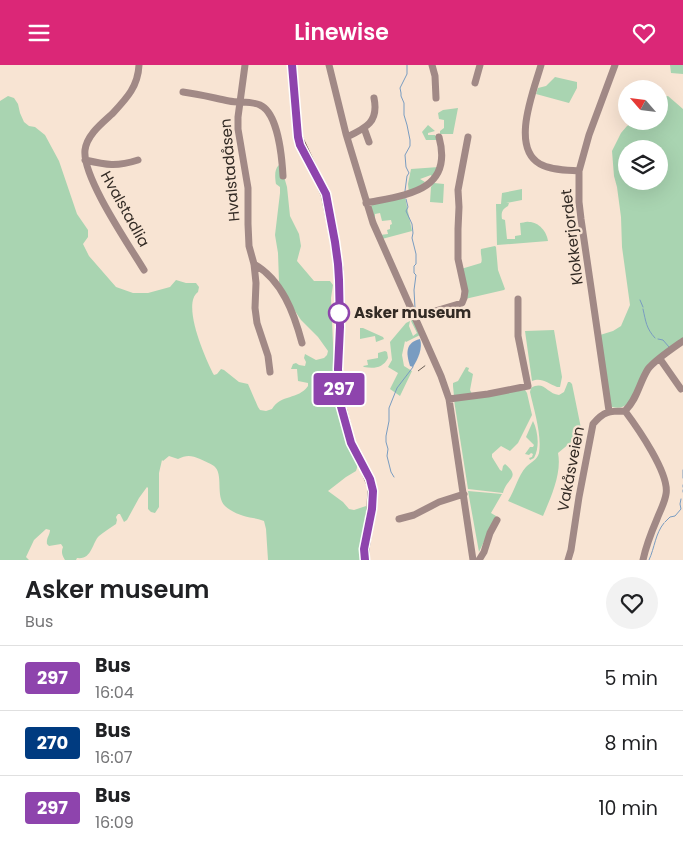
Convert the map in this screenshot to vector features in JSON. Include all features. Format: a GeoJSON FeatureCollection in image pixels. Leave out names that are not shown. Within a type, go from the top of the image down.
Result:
{"type":"FeatureCollection","features":[{"type":"Feature","properties":{"kind":"main road"},"geometry":{"type":"LineString","coordinates":[[292,65],[298,137],[300,145],[326,194],[336,247],[339,280],[340,327],[338,369],[340,403],[351,443],[372,487],[372,509],[364,549],[365,560]]}},
{"type":"Feature","properties":{"kind":"street","name":"Hvalstadlia"},"geometry":{"type":"LineString","coordinates":[[138,65],[136,79],[127,99],[96,129],[89,139],[85,149],[85,160],[88,171],[108,210],[144,270]]}},
{"type":"Feature","properties":{"kind":"street","name":"Hvalstadåsen"},"geometry":{"type":"LineString","coordinates":[[245,65],[238,129],[248,188],[248,237],[256,283],[255,308],[270,372]]}},
{"type":"Feature","properties":{"kind":"street"},"geometry":{"type":"LineString","coordinates":[[329,65],[347,137],[372,223],[415,317],[449,399],[473,560]]}},
{"type":"Feature","properties":{"kind":"street"},"geometry":{"type":"LineString","coordinates":[[432,65],[435,77],[436,98]]}},
{"type":"Feature","properties":{"kind":"street"},"geometry":{"type":"LineString","coordinates":[[475,83],[480,65]]}},
{"type":"Feature","properties":{"kind":"street"},"geometry":{"type":"LineString","coordinates":[[541,65],[532,93],[525,130],[527,147],[531,155],[540,164],[553,168],[579,171]]}},
{"type":"Feature","properties":{"kind":"street","name":"Klokkerjordet"},"geometry":{"type":"LineString","coordinates":[[609,411],[580,211],[579,171],[589,135],[616,65]]}},
{"type":"Feature","properties":{"kind":"street","name":"Hvalstadåsen"},"geometry":{"type":"LineString","coordinates":[[183,92],[261,106],[270,115],[281,154],[283,176]]}},
{"type":"Feature","properties":{"kind":"street"},"geometry":{"type":"LineString","coordinates":[[347,137],[370,123],[376,108],[374,98]]}},
{"type":"Feature","properties":{"kind":"street"},"geometry":{"type":"LineString","coordinates":[[364,128],[370,142]]}},
{"type":"Feature","properties":{"kind":"street"},"geometry":{"type":"LineString","coordinates":[[366,203],[403,196],[425,187],[433,180],[439,172],[442,162],[442,148],[439,137]]}},
{"type":"Feature","properties":{"kind":"street"},"geometry":{"type":"LineString","coordinates":[[415,317],[462,303],[464,297],[465,291],[458,259],[458,190],[468,137]]}},
{"type":"Feature","properties":{"kind":"street","name":"Hvalstadlia"},"geometry":{"type":"LineString","coordinates":[[85,160],[106,165],[121,165],[138,160]]}},
{"type":"Feature","properties":{"kind":"street"},"geometry":{"type":"LineString","coordinates":[[254,264],[264,270],[282,293],[295,319],[302,343]]}},
{"type":"Feature","properties":{"kind":"street"},"geometry":{"type":"LineString","coordinates":[[449,399],[528,386],[518,336],[518,299]]}},
{"type":"Feature","properties":{"kind":"street"},"geometry":{"type":"LineString","coordinates":[[609,411],[625,411],[636,397],[643,377],[650,366],[683,341]]}},
{"type":"Feature","properties":{"kind":"street"},"geometry":{"type":"LineString","coordinates":[[660,359],[681,389]]}},
{"type":"Feature","properties":{"kind":"street","name":"Vakåsveien"},"geometry":{"type":"LineString","coordinates":[[568,560],[591,429],[597,418],[609,411]]}},
{"type":"Feature","properties":{"kind":"street"},"geometry":{"type":"LineString","coordinates":[[625,411],[636,425],[658,463],[666,483],[665,498],[648,541],[643,560]]}},
{"type":"Feature","properties":{"kind":"street"},"geometry":{"type":"LineString","coordinates":[[399,519],[414,515],[447,499],[464,494]]}},
{"type":"Feature","properties":{"kind":"street"},"geometry":{"type":"LineString","coordinates":[[478,560],[484,552],[490,533],[497,520]]}},
{"type":"Feature","properties":{"kind":"green space"},"geometry":{"type":"Polygon","coordinates":[[[670,65],[683,65],[683,74],[671,73],[670,65]]]}},
{"type":"Feature","properties":{"kind":"green space"},"geometry":{"type":"Polygon","coordinates":[[[555,77],[577,82],[577,88],[569,103],[536,94],[538,88],[546,86],[555,77]]]}},
{"type":"Feature","properties":{"kind":"green space"},"geometry":{"type":"Polygon","coordinates":[[[8,96],[14,98],[18,104],[24,122],[29,126],[35,127],[45,135],[59,161],[77,214],[88,230],[88,237],[83,244],[89,256],[116,287],[133,293],[148,293],[170,287],[176,280],[196,283],[199,287],[198,292],[193,298],[193,320],[214,375],[221,369],[239,382],[248,384],[260,410],[266,411],[308,386],[308,383],[298,381],[297,369],[291,369],[293,364],[305,366],[305,354],[316,360],[324,358],[328,351],[318,337],[301,320],[281,290],[275,235],[280,187],[276,184],[275,174],[277,167],[281,166],[287,187],[290,216],[299,234],[301,246],[297,261],[314,281],[330,281],[333,285],[331,298],[335,389],[346,440],[357,463],[357,468],[356,471],[328,491],[349,509],[354,510],[366,506],[368,509],[361,560],[268,560],[264,521],[238,514],[225,506],[220,497],[219,474],[214,466],[189,456],[178,459],[169,456],[162,460],[159,473],[159,507],[155,513],[148,509],[147,487],[127,520],[124,522],[120,514],[118,514],[116,524],[99,536],[86,556],[76,560],[65,560],[61,544],[49,546],[47,544],[50,530],[46,529],[34,540],[26,557],[29,560],[0,560],[0,101],[8,96]]]}},
{"type":"Feature","properties":{"kind":"green space"},"geometry":{"type":"Polygon","coordinates":[[[668,96],[683,109],[683,338],[649,363],[629,403],[615,408],[610,405],[600,335],[621,326],[630,305],[612,151],[621,133],[624,130],[668,130],[668,96]]]}},
{"type":"Feature","properties":{"kind":"green space"},"geometry":{"type":"Polygon","coordinates":[[[458,108],[453,134],[440,134],[440,131],[444,128],[444,120],[439,119],[438,113],[443,110],[458,108]]]}},
{"type":"Feature","properties":{"kind":"green space"},"geometry":{"type":"Polygon","coordinates":[[[428,125],[435,131],[428,133],[428,135],[435,135],[438,140],[426,140],[422,132],[428,125]]]}},
{"type":"Feature","properties":{"kind":"green space"},"geometry":{"type":"Polygon","coordinates":[[[439,167],[432,177],[431,175],[420,179],[425,182],[409,193],[408,184],[411,169],[439,167]]]}},
{"type":"Feature","properties":{"kind":"green space"},"geometry":{"type":"Polygon","coordinates":[[[434,183],[444,184],[443,203],[430,202],[431,187],[434,183]]]}},
{"type":"Feature","properties":{"kind":"green space"},"geometry":{"type":"Polygon","coordinates":[[[522,189],[522,200],[506,203],[509,203],[508,206],[502,211],[507,239],[515,239],[515,236],[521,235],[520,223],[533,222],[542,228],[548,241],[497,245],[496,204],[501,204],[502,193],[522,189]]]}},
{"type":"Feature","properties":{"kind":"green space"},"geometry":{"type":"Polygon","coordinates":[[[405,197],[412,231],[382,239],[380,235],[388,234],[387,230],[390,229],[392,224],[391,220],[382,221],[380,213],[375,214],[375,220],[371,206],[405,197]]]}},
{"type":"Feature","properties":{"kind":"green space"},"geometry":{"type":"Polygon","coordinates":[[[495,246],[498,270],[505,289],[465,299],[461,269],[481,263],[481,249],[495,246]]]}},
{"type":"Feature","properties":{"kind":"green space"},"geometry":{"type":"Polygon","coordinates":[[[413,319],[420,335],[405,341],[402,355],[404,366],[412,371],[400,396],[390,389],[398,373],[388,367],[392,360],[390,342],[406,323],[410,321],[409,326],[413,336],[417,333],[411,321],[413,319]]]}},
{"type":"Feature","properties":{"kind":"green space"},"geometry":{"type":"Polygon","coordinates":[[[360,328],[384,339],[376,342],[375,336],[360,339],[360,328]]]}},
{"type":"Feature","properties":{"kind":"green space"},"geometry":{"type":"Polygon","coordinates":[[[554,330],[562,377],[560,387],[541,380],[532,381],[525,331],[554,330]]]}},
{"type":"Feature","properties":{"kind":"green space"},"geometry":{"type":"Polygon","coordinates":[[[385,351],[388,358],[381,366],[371,368],[363,366],[368,365],[367,360],[378,358],[378,353],[385,351]]]}},
{"type":"Feature","properties":{"kind":"green space"},"geometry":{"type":"Polygon","coordinates":[[[466,367],[473,374],[470,390],[472,394],[454,396],[453,383],[458,381],[466,367]]]}},
{"type":"Feature","properties":{"kind":"green space"},"geometry":{"type":"Polygon","coordinates":[[[568,382],[572,384],[582,433],[558,453],[557,477],[543,516],[508,501],[523,471],[539,453],[539,431],[530,392],[531,388],[542,386],[559,395],[564,392],[568,382]]]}},
{"type":"Feature","properties":{"kind":"green space"},"geometry":{"type":"Polygon","coordinates":[[[525,390],[532,415],[518,443],[510,451],[501,446],[492,454],[500,470],[502,471],[505,464],[510,469],[513,475],[512,478],[503,493],[468,489],[454,400],[525,390]]]}},
{"type":"Feature","properties":{"kind":"green space"},"geometry":{"type":"Polygon","coordinates":[[[533,421],[538,444],[534,458],[530,460],[529,458],[533,454],[525,454],[534,445],[526,437],[533,421]]]}},
{"type":"Feature","properties":{"kind":"green space"},"geometry":{"type":"Polygon","coordinates":[[[468,491],[502,494],[491,513],[496,516],[479,552],[468,491]]]}},
{"type":"Feature","properties":{"kind":"water"},"geometry":{"type":"Polygon","coordinates":[[[420,339],[420,350],[413,367],[410,366],[408,349],[412,343],[420,339]]]}},
{"type":"Feature","properties":{"kind":"waterway"},"geometry":{"type":"LineString","coordinates":[[405,191],[409,173],[406,167],[405,155],[410,146],[410,140],[400,88],[407,74],[407,65]]}},
{"type":"Feature","properties":{"kind":"waterway"},"geometry":{"type":"LineString","coordinates":[[406,199],[408,207],[406,211],[412,224],[412,238],[416,254],[416,264],[414,266],[414,273],[416,275],[414,290],[415,308]]}},
{"type":"Feature","properties":{"kind":"waterway"},"geometry":{"type":"LineString","coordinates":[[640,300],[643,307]]}},
{"type":"Feature","properties":{"kind":"waterway"},"geometry":{"type":"LineString","coordinates":[[643,309],[648,328],[655,338]]}},
{"type":"Feature","properties":{"kind":"waterway"},"geometry":{"type":"LineString","coordinates":[[658,339],[663,340],[669,347]]}},
{"type":"Feature","properties":{"kind":"waterway"},"geometry":{"type":"LineString","coordinates":[[394,477],[387,456],[386,436],[389,408],[397,388],[413,367]]}},
{"type":"Feature","properties":{"kind":"waterway"},"geometry":{"type":"LineString","coordinates":[[683,470],[683,478]]}},
{"type":"Feature","properties":{"kind":"waterway"},"geometry":{"type":"LineString","coordinates":[[665,522],[670,517],[675,516],[681,509],[681,499]]}},
{"type":"Feature","properties":{"kind":"waterway"},"geometry":{"type":"LineString","coordinates":[[649,560],[664,523]]}},
{"type":"Feature","properties":{"kind":"railway"},"geometry":{"type":"LineString","coordinates":[[418,371],[426,365]]}},
{"type":"Feature","properties":{"kind":"bus line","name":"297"},"geometry":{"type":"LineString","coordinates":[[292,65],[298,137],[300,145],[326,194],[335,242],[339,280],[340,327],[338,369],[340,403],[351,443],[370,479],[372,487],[372,509],[364,549],[365,560]]}},
{"type":"Feature","properties":{"kind":"place","name":"Asker museum"},"geometry":{"type":"Point","coordinates":[339,313]}}]}
